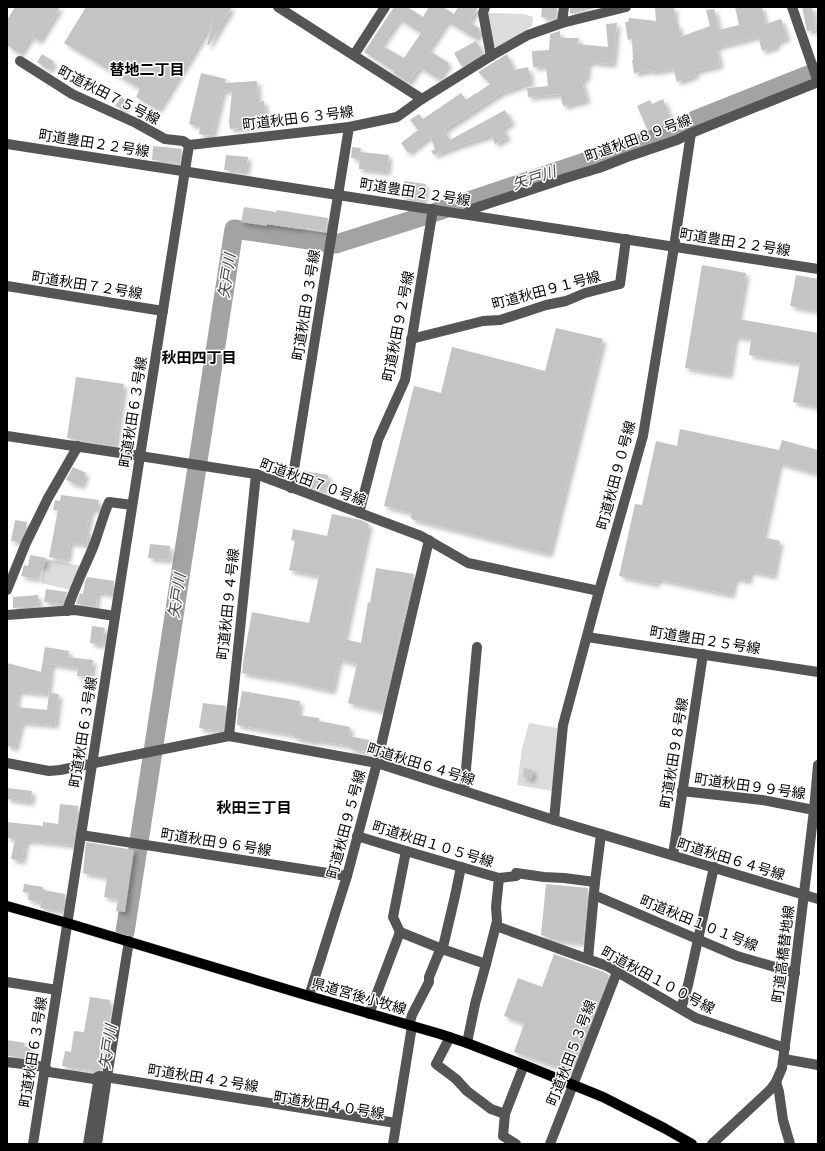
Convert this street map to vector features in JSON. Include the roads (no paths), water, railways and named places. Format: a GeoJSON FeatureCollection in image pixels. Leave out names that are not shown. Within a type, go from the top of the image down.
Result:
{"type":"FeatureCollection","features":[{"type":"Feature","properties":{"kind":"main road","name":"県道宮後小牧線"},"geometry":{"type":"LineString","coordinates":[[7,906],[450,1037],[574,1084],[637,1114],[692,1144]]}},
{"type":"Feature","properties":{"kind":"street"},"geometry":{"type":"LineString","coordinates":[[278,7],[422,99]]}},
{"type":"Feature","properties":{"kind":"street"},"geometry":{"type":"LineString","coordinates":[[354,56],[385,7]]}},
{"type":"Feature","properties":{"kind":"street"},"geometry":{"type":"LineString","coordinates":[[486,7],[483,13],[491,56]]}},
{"type":"Feature","properties":{"kind":"street"},"geometry":{"type":"LineString","coordinates":[[562,23],[564,7]]}},
{"type":"Feature","properties":{"kind":"street","name":"町道秋田６３号線"},"geometry":{"type":"LineString","coordinates":[[33,1144],[46,1071],[57,990],[189,145],[349,127],[397,117],[422,99],[528,35],[562,23],[626,7]]}},
{"type":"Feature","properties":{"kind":"street"},"geometry":{"type":"LineString","coordinates":[[792,7],[818,82]]}},
{"type":"Feature","properties":{"kind":"street","name":"町道秋田７５号線"},"geometry":{"type":"LineString","coordinates":[[20,61],[72,94],[136,123],[165,139],[183,142],[189,145]]}},
{"type":"Feature","properties":{"kind":"street","name":"町道秋田８９号線"},"geometry":{"type":"LineString","coordinates":[[466,214],[475,208],[599,168],[677,140],[818,82]]}},
{"type":"Feature","properties":{"kind":"street","name":"町道秋田９３号線"},"geometry":{"type":"LineString","coordinates":[[291,488],[349,127]]}},
{"type":"Feature","properties":{"kind":"street","name":"町道秋田９０号線"},"geometry":{"type":"LineString","coordinates":[[554,820],[563,725],[643,436],[691,133]]}},
{"type":"Feature","properties":{"kind":"street","name":"町道豊田２２号線"},"geometry":{"type":"LineString","coordinates":[[7,144],[466,214],[818,270]]}},
{"type":"Feature","properties":{"kind":"street","name":"町道秋田９２号線"},"geometry":{"type":"LineString","coordinates":[[359,513],[378,440],[405,380],[433,209]]}},
{"type":"Feature","properties":{"kind":"street","name":"町道秋田９１号線"},"geometry":{"type":"LineString","coordinates":[[412,339],[483,321],[500,320],[620,284],[626,239]]}},
{"type":"Feature","properties":{"kind":"street","name":"町道秋田７２号線"},"geometry":{"type":"LineString","coordinates":[[7,286],[162,314]]}},
{"type":"Feature","properties":{"kind":"street"},"geometry":{"type":"LineString","coordinates":[[7,293],[162,314]]}},
{"type":"Feature","properties":{"kind":"street","name":"町道秋田７０号線"},"geometry":{"type":"LineString","coordinates":[[7,436],[256,474],[421,536],[468,563],[599,591]]}},
{"type":"Feature","properties":{"kind":"street"},"geometry":{"type":"LineString","coordinates":[[7,590],[26,542],[48,498],[78,446]]}},
{"type":"Feature","properties":{"kind":"street","name":"町道秋田９４号線"},"geometry":{"type":"LineString","coordinates":[[229,736],[256,474]]}},
{"type":"Feature","properties":{"kind":"street"},"geometry":{"type":"LineString","coordinates":[[68,611],[72,596],[99,532],[103,516],[109,502],[132,505]]}},
{"type":"Feature","properties":{"kind":"street","name":"町道秋田９５号線"},"geometry":{"type":"LineString","coordinates":[[309,996],[347,876],[376,763],[429,540]]}},
{"type":"Feature","properties":{"kind":"street"},"geometry":{"type":"LineString","coordinates":[[7,615],[75,610],[115,616]]}},
{"type":"Feature","properties":{"kind":"street","name":"町道豊田２５号線"},"geometry":{"type":"LineString","coordinates":[[587,637],[818,672]]}},
{"type":"Feature","properties":{"kind":"street"},"geometry":{"type":"LineString","coordinates":[[464,791],[477,647]]}},
{"type":"Feature","properties":{"kind":"street","name":"町道秋田９８号線"},"geometry":{"type":"LineString","coordinates":[[673,855],[703,654]]}},
{"type":"Feature","properties":{"kind":"street","name":"町道秋田６４号線"},"geometry":{"type":"LineString","coordinates":[[7,763],[55,771],[229,736],[376,763],[554,820],[818,899]]}},
{"type":"Feature","properties":{"kind":"street","name":"町道高橋替地線"},"geometry":{"type":"LineString","coordinates":[[776,1082],[780,1075],[786,1048],[818,764]]}},
{"type":"Feature","properties":{"kind":"street","name":"町道秋田９９号線"},"geometry":{"type":"LineString","coordinates":[[682,791],[762,800],[814,810]]}},
{"type":"Feature","properties":{"kind":"street"},"geometry":{"type":"LineString","coordinates":[[588,959],[594,882],[601,834]]}},
{"type":"Feature","properties":{"kind":"street","name":"町道秋田９６号線"},"geometry":{"type":"LineString","coordinates":[[81,835],[347,876]]}},
{"type":"Feature","properties":{"kind":"street","name":"町道秋田１０５号線"},"geometry":{"type":"LineString","coordinates":[[357,836],[499,878],[496,907],[497,921],[475,1004],[467,1043]]}},
{"type":"Feature","properties":{"kind":"street"},"geometry":{"type":"LineString","coordinates":[[406,851],[393,917],[400,932],[442,949],[486,964]]}},
{"type":"Feature","properties":{"kind":"street"},"geometry":{"type":"LineString","coordinates":[[393,1144],[412,1015],[429,982],[429,977],[438,954],[443,947],[461,867]]}},
{"type":"Feature","properties":{"kind":"street"},"geometry":{"type":"LineString","coordinates":[[681,1010],[714,868]]}},
{"type":"Feature","properties":{"kind":"street"},"geometry":{"type":"LineString","coordinates":[[499,878],[516,876],[516,873],[594,882]]}},
{"type":"Feature","properties":{"kind":"street","name":"町道秋田１０１号線"},"geometry":{"type":"LineString","coordinates":[[594,895],[737,956],[795,973]]}},
{"type":"Feature","properties":{"kind":"street","name":"町道秋田１００号線"},"geometry":{"type":"LineString","coordinates":[[496,926],[607,966],[696,1018],[786,1048]]}},
{"type":"Feature","properties":{"kind":"street"},"geometry":{"type":"LineString","coordinates":[[369,1014],[400,932]]}},
{"type":"Feature","properties":{"kind":"street"},"geometry":{"type":"LineString","coordinates":[[88,1144],[129,941]]}},
{"type":"Feature","properties":{"kind":"street","name":"町道秋田５３号線"},"geometry":{"type":"LineString","coordinates":[[550,1144],[617,972]]}},
{"type":"Feature","properties":{"kind":"street"},"geometry":{"type":"LineString","coordinates":[[7,982],[57,990]]}},
{"type":"Feature","properties":{"kind":"street"},"geometry":{"type":"LineString","coordinates":[[450,1037],[436,1064],[456,1079],[467,1091],[491,1109],[505,1114]]}},
{"type":"Feature","properties":{"kind":"street"},"geometry":{"type":"LineString","coordinates":[[784,1060],[818,1065]]}},
{"type":"Feature","properties":{"kind":"street","name":"町道秋田４２号線"},"geometry":{"type":"LineString","coordinates":[[7,1062],[101,1081],[396,1126]]}},
{"type":"Feature","properties":{"kind":"street"},"geometry":{"type":"LineString","coordinates":[[516,1144],[503,1136],[505,1114],[524,1065]]}},
{"type":"Feature","properties":{"kind":"street"},"geometry":{"type":"LineString","coordinates":[[7,1068],[46,1071]]}},
{"type":"Feature","properties":{"kind":"street"},"geometry":{"type":"LineString","coordinates":[[97,1144],[101,1081]]}},
{"type":"Feature","properties":{"kind":"street"},"geometry":{"type":"LineString","coordinates":[[712,1144],[770,1090],[776,1082]]}},
{"type":"Feature","properties":{"kind":"street"},"geometry":{"type":"LineString","coordinates":[[776,1082],[783,1120],[790,1144]]}},
{"type":"Feature","properties":{"kind":"waterway","name":"矢戸川"},"geometry":{"type":"LineString","coordinates":[[125,932],[234,229],[336,244],[677,131],[697,119],[818,71]]}},
{"type":"Feature","properties":{"kind":"district","name":"替地二丁目"},"geometry":{"type":"Point","coordinates":[147,70]}},
{"type":"Feature","properties":{"kind":"district","name":"秋田四丁目"},"geometry":{"type":"Point","coordinates":[199,358]}},
{"type":"Feature","properties":{"kind":"district","name":"秋田三丁目"},"geometry":{"type":"Point","coordinates":[254,808]}}]}
